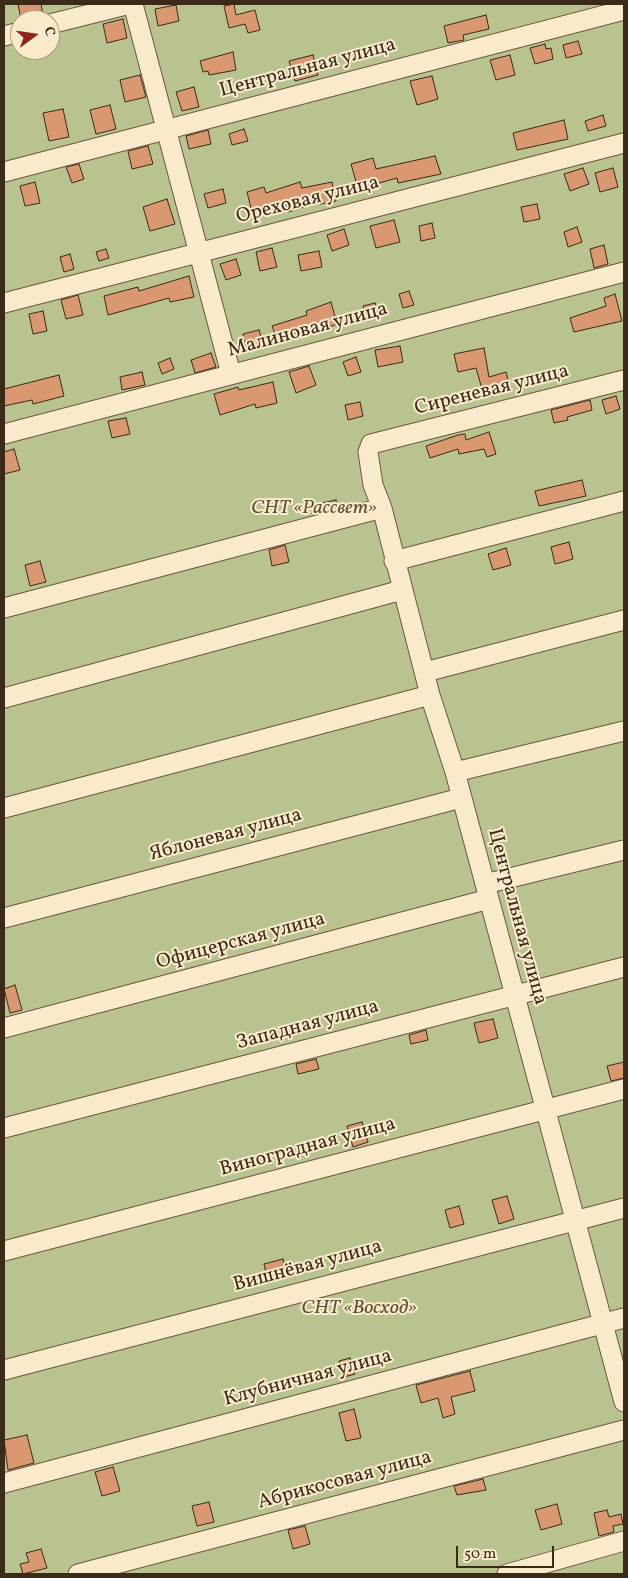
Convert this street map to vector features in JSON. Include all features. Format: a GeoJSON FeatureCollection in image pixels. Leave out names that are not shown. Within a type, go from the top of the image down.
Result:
{"type":"FeatureCollection","features":[{"type":"Feature","properties":{"kind":"street"},"geometry":{"type":"LineString","coordinates":[[60,22],[130,4]]}},
{"type":"Feature","properties":{"kind":"street"},"geometry":{"type":"LineString","coordinates":[[133,4],[231,374]]}},
{"type":"Feature","properties":{"kind":"street","name":"Центральная улица"},"geometry":{"type":"LineString","coordinates":[[4,172],[624,10]]}},
{"type":"Feature","properties":{"kind":"street","name":"Ореховая улица"},"geometry":{"type":"LineString","coordinates":[[4,303],[624,143]]}},
{"type":"Feature","properties":{"kind":"street","name":"Малиновая улица"},"geometry":{"type":"LineString","coordinates":[[4,434],[624,272]]}},
{"type":"Feature","properties":{"kind":"street","name":"Сиреневая улица"},"geometry":{"type":"LineString","coordinates":[[371,444],[624,380]]}},
{"type":"Feature","properties":{"kind":"street","name":"Центральная улица"},"geometry":{"type":"LineString","coordinates":[[371,444],[368,452],[368,461],[373,485],[382,508],[394,561],[430,695],[455,772],[514,996],[577,1220],[602,1324],[624,1402]]}},
{"type":"Feature","properties":{"kind":"street"},"geometry":{"type":"LineString","coordinates":[[394,561],[624,501]]}},
{"type":"Feature","properties":{"kind":"street"},"geometry":{"type":"LineString","coordinates":[[4,608],[382,508]]}},
{"type":"Feature","properties":{"kind":"street"},"geometry":{"type":"LineString","coordinates":[[4,698],[402,590]]}},
{"type":"Feature","properties":{"kind":"street"},"geometry":{"type":"LineString","coordinates":[[425,672],[624,620]]}},
{"type":"Feature","properties":{"kind":"street"},"geometry":{"type":"LineString","coordinates":[[4,808],[430,695]]}},
{"type":"Feature","properties":{"kind":"street"},"geometry":{"type":"LineString","coordinates":[[455,772],[624,731]]}},
{"type":"Feature","properties":{"kind":"street","name":"Яблоневая улица"},"geometry":{"type":"LineString","coordinates":[[4,918],[461,798]]}},
{"type":"Feature","properties":{"kind":"street","name":"Офицерская улица"},"geometry":{"type":"LineString","coordinates":[[4,1028],[487,892],[624,850]]}},
{"type":"Feature","properties":{"kind":"street","name":"Западная улица"},"geometry":{"type":"LineString","coordinates":[[4,1128],[624,967]]}},
{"type":"Feature","properties":{"kind":"street","name":"Виноградная улица"},"geometry":{"type":"LineString","coordinates":[[4,1251],[624,1089]]}},
{"type":"Feature","properties":{"kind":"street","name":"Вишнёвая улица"},"geometry":{"type":"LineString","coordinates":[[4,1370],[624,1208]]}},
{"type":"Feature","properties":{"kind":"street","name":"Клубничная улица"},"geometry":{"type":"LineString","coordinates":[[4,1483],[624,1318]]}},
{"type":"Feature","properties":{"kind":"street","name":"Абрикосовая улица"},"geometry":{"type":"LineString","coordinates":[[78,1574],[624,1430]]}},
{"type":"Feature","properties":{"kind":"street"},"geometry":{"type":"LineString","coordinates":[[507,1574],[624,1541]]}},
{"type":"Feature","properties":{"kind":"green space","name":"СНТ «Рассвет»"},"geometry":{"type":"Polygon","coordinates":[[[4,4],[624,4],[624,1574],[4,1574],[4,4]]]}},
{"type":"Feature","properties":{"kind":"building"},"geometry":{"type":"Polygon","coordinates":[[[18,4],[41,4],[42,10],[19,10],[18,4]]]}},
{"type":"Feature","properties":{"kind":"building"},"geometry":{"type":"Polygon","coordinates":[[[234,4],[236,15],[255,10],[260,30],[248,33],[245,24],[229,28],[224,6],[234,4]]]}},
{"type":"Feature","properties":{"kind":"building"},"geometry":{"type":"Polygon","coordinates":[[[176,5],[179,21],[158,26],[155,9],[176,5]]]}},
{"type":"Feature","properties":{"kind":"building"},"geometry":{"type":"Polygon","coordinates":[[[486,15],[489,29],[463,35],[464,40],[448,43],[444,26],[486,15]]]}},
{"type":"Feature","properties":{"kind":"building"},"geometry":{"type":"Polygon","coordinates":[[[123,19],[127,38],[107,43],[103,24],[123,19]]]}},
{"type":"Feature","properties":{"kind":"building"},"geometry":{"type":"Polygon","coordinates":[[[578,41],[582,54],[566,58],[563,45],[578,41]]]}},
{"type":"Feature","properties":{"kind":"building"},"geometry":{"type":"Polygon","coordinates":[[[545,44],[546,49],[551,48],[553,59],[535,64],[530,48],[545,44]]]}},
{"type":"Feature","properties":{"kind":"building"},"geometry":{"type":"Polygon","coordinates":[[[233,52],[236,70],[209,75],[208,71],[203,72],[200,61],[233,52]]]}},
{"type":"Feature","properties":{"kind":"building"},"geometry":{"type":"Polygon","coordinates":[[[313,55],[318,75],[295,81],[289,61],[313,55]]]}},
{"type":"Feature","properties":{"kind":"building"},"geometry":{"type":"Polygon","coordinates":[[[510,55],[515,75],[496,80],[490,60],[510,55]]]}},
{"type":"Feature","properties":{"kind":"building"},"geometry":{"type":"Polygon","coordinates":[[[140,75],[146,97],[125,102],[120,80],[140,75]]]}},
{"type":"Feature","properties":{"kind":"building"},"geometry":{"type":"Polygon","coordinates":[[[432,76],[438,99],[417,105],[410,81],[432,76]]]}},
{"type":"Feature","properties":{"kind":"building"},"geometry":{"type":"Polygon","coordinates":[[[194,87],[199,107],[182,111],[176,92],[194,87]]]}},
{"type":"Feature","properties":{"kind":"building"},"geometry":{"type":"Polygon","coordinates":[[[110,105],[116,129],[96,134],[90,110],[110,105]]]}},
{"type":"Feature","properties":{"kind":"building"},"geometry":{"type":"Polygon","coordinates":[[[63,109],[69,137],[49,141],[43,113],[63,109]]]}},
{"type":"Feature","properties":{"kind":"building"},"geometry":{"type":"Polygon","coordinates":[[[603,115],[606,126],[588,131],[585,121],[603,115]]]}},
{"type":"Feature","properties":{"kind":"building"},"geometry":{"type":"Polygon","coordinates":[[[564,120],[568,139],[517,150],[513,133],[564,120]]]}},
{"type":"Feature","properties":{"kind":"building"},"geometry":{"type":"Polygon","coordinates":[[[244,129],[248,141],[232,145],[229,134],[244,129]]]}},
{"type":"Feature","properties":{"kind":"building"},"geometry":{"type":"Polygon","coordinates":[[[208,130],[211,144],[189,149],[186,136],[208,130]]]}},
{"type":"Feature","properties":{"kind":"building"},"geometry":{"type":"Polygon","coordinates":[[[148,146],[153,164],[132,169],[128,151],[148,146]]]}},
{"type":"Feature","properties":{"kind":"building"},"geometry":{"type":"Polygon","coordinates":[[[435,156],[441,174],[398,183],[397,178],[358,189],[351,164],[373,158],[376,169],[435,156]]]}},
{"type":"Feature","properties":{"kind":"building"},"geometry":{"type":"Polygon","coordinates":[[[79,164],[84,179],[72,183],[66,167],[79,164]]]}},
{"type":"Feature","properties":{"kind":"building"},"geometry":{"type":"Polygon","coordinates":[[[583,168],[589,184],[570,191],[564,174],[583,168]]]}},
{"type":"Feature","properties":{"kind":"building"},"geometry":{"type":"Polygon","coordinates":[[[613,168],[618,187],[600,192],[595,173],[613,168]]]}},
{"type":"Feature","properties":{"kind":"building"},"geometry":{"type":"Polygon","coordinates":[[[35,182],[40,203],[25,206],[20,186],[35,182]]]}},
{"type":"Feature","properties":{"kind":"building"},"geometry":{"type":"Polygon","coordinates":[[[300,182],[302,188],[332,182],[336,201],[320,204],[319,202],[288,212],[285,203],[252,212],[247,192],[264,187],[266,193],[300,182]]]}},
{"type":"Feature","properties":{"kind":"building"},"geometry":{"type":"Polygon","coordinates":[[[223,189],[226,203],[208,208],[204,194],[223,189]]]}},
{"type":"Feature","properties":{"kind":"building"},"geometry":{"type":"Polygon","coordinates":[[[167,199],[175,224],[150,231],[143,207],[167,199]]]}},
{"type":"Feature","properties":{"kind":"building"},"geometry":{"type":"Polygon","coordinates":[[[537,204],[540,219],[524,222],[521,207],[537,204]]]}},
{"type":"Feature","properties":{"kind":"building"},"geometry":{"type":"Polygon","coordinates":[[[394,220],[400,242],[376,248],[370,226],[394,220]]]}},
{"type":"Feature","properties":{"kind":"building"},"geometry":{"type":"Polygon","coordinates":[[[432,223],[435,238],[421,241],[419,226],[432,223]]]}},
{"type":"Feature","properties":{"kind":"building"},"geometry":{"type":"Polygon","coordinates":[[[577,227],[582,242],[568,247],[564,232],[577,227]]]}},
{"type":"Feature","properties":{"kind":"building"},"geometry":{"type":"Polygon","coordinates":[[[344,229],[349,245],[332,251],[327,235],[344,229]]]}},
{"type":"Feature","properties":{"kind":"building"},"geometry":{"type":"Polygon","coordinates":[[[604,245],[608,264],[594,268],[590,249],[604,245]]]}},
{"type":"Feature","properties":{"kind":"building"},"geometry":{"type":"Polygon","coordinates":[[[272,248],[277,267],[260,271],[256,252],[272,248]]]}},
{"type":"Feature","properties":{"kind":"building"},"geometry":{"type":"Polygon","coordinates":[[[106,249],[109,258],[99,261],[96,252],[106,249]]]}},
{"type":"Feature","properties":{"kind":"building"},"geometry":{"type":"Polygon","coordinates":[[[319,251],[322,267],[301,271],[298,255],[319,251]]]}},
{"type":"Feature","properties":{"kind":"building"},"geometry":{"type":"Polygon","coordinates":[[[70,254],[74,269],[64,272],[60,257],[70,254]]]}},
{"type":"Feature","properties":{"kind":"building"},"geometry":{"type":"Polygon","coordinates":[[[236,259],[241,275],[226,280],[220,264],[236,259]]]}},
{"type":"Feature","properties":{"kind":"building"},"geometry":{"type":"Polygon","coordinates":[[[189,276],[194,297],[170,302],[169,298],[108,315],[104,296],[138,287],[139,291],[189,276]]]}},
{"type":"Feature","properties":{"kind":"building"},"geometry":{"type":"Polygon","coordinates":[[[409,291],[414,305],[403,308],[399,294],[409,291]]]}},
{"type":"Feature","properties":{"kind":"building"},"geometry":{"type":"Polygon","coordinates":[[[615,294],[622,321],[574,332],[570,318],[606,306],[604,298],[615,294]]]}},
{"type":"Feature","properties":{"kind":"building"},"geometry":{"type":"Polygon","coordinates":[[[78,295],[83,315],[66,319],[61,300],[78,295]]]}},
{"type":"Feature","properties":{"kind":"building"},"geometry":{"type":"Polygon","coordinates":[[[331,302],[337,324],[312,334],[311,329],[286,336],[287,339],[278,342],[272,326],[307,315],[306,311],[331,302]]]}},
{"type":"Feature","properties":{"kind":"building"},"geometry":{"type":"Polygon","coordinates":[[[375,303],[379,316],[367,320],[363,306],[375,303]]]}},
{"type":"Feature","properties":{"kind":"building"},"geometry":{"type":"Polygon","coordinates":[[[43,311],[47,331],[33,334],[29,314],[43,311]]]}},
{"type":"Feature","properties":{"kind":"building"},"geometry":{"type":"Polygon","coordinates":[[[259,330],[264,347],[247,351],[243,334],[259,330]]]}},
{"type":"Feature","properties":{"kind":"building"},"geometry":{"type":"Polygon","coordinates":[[[400,346],[403,362],[378,367],[375,350],[400,346]]]}},
{"type":"Feature","properties":{"kind":"building"},"geometry":{"type":"Polygon","coordinates":[[[484,348],[489,377],[506,372],[510,388],[484,396],[476,368],[458,372],[454,354],[484,348]]]}},
{"type":"Feature","properties":{"kind":"building"},"geometry":{"type":"Polygon","coordinates":[[[211,353],[216,367],[195,373],[191,360],[211,353]]]}},
{"type":"Feature","properties":{"kind":"building"},"geometry":{"type":"Polygon","coordinates":[[[356,357],[361,372],[348,376],[343,362],[356,357]]]}},
{"type":"Feature","properties":{"kind":"building"},"geometry":{"type":"Polygon","coordinates":[[[170,358],[174,369],[162,374],[158,363],[170,358]]]}},
{"type":"Feature","properties":{"kind":"building"},"geometry":{"type":"Polygon","coordinates":[[[309,366],[316,385],[296,393],[289,372],[309,366]]]}},
{"type":"Feature","properties":{"kind":"building"},"geometry":{"type":"Polygon","coordinates":[[[142,372],[145,385],[122,390],[120,377],[142,372]]]}},
{"type":"Feature","properties":{"kind":"building"},"geometry":{"type":"Polygon","coordinates":[[[59,375],[64,396],[33,404],[32,400],[4,406],[4,389],[59,375]]]}},
{"type":"Feature","properties":{"kind":"building"},"geometry":{"type":"Polygon","coordinates":[[[273,382],[277,403],[256,408],[255,404],[220,415],[214,394],[238,387],[239,390],[273,382]]]}},
{"type":"Feature","properties":{"kind":"building"},"geometry":{"type":"Polygon","coordinates":[[[616,396],[620,409],[606,414],[602,400],[616,396]]]}},
{"type":"Feature","properties":{"kind":"building"},"geometry":{"type":"Polygon","coordinates":[[[590,400],[592,410],[567,417],[568,420],[554,423],[551,410],[590,400]]]}},
{"type":"Feature","properties":{"kind":"building"},"geometry":{"type":"Polygon","coordinates":[[[360,402],[363,416],[348,420],[345,405],[360,402]]]}},
{"type":"Feature","properties":{"kind":"building"},"geometry":{"type":"Polygon","coordinates":[[[126,418],[130,434],[112,438],[108,421],[126,418]]]}},
{"type":"Feature","properties":{"kind":"building"},"geometry":{"type":"Polygon","coordinates":[[[489,432],[496,454],[487,457],[484,449],[459,454],[458,449],[430,458],[426,446],[458,435],[465,434],[466,440],[489,432]]]}},
{"type":"Feature","properties":{"kind":"building"},"geometry":{"type":"Polygon","coordinates":[[[14,449],[20,470],[4,474],[4,452],[14,449]]]}},
{"type":"Feature","properties":{"kind":"building"},"geometry":{"type":"Polygon","coordinates":[[[582,480],[586,496],[539,506],[535,491],[582,480]]]}},
{"type":"Feature","properties":{"kind":"building"},"geometry":{"type":"Polygon","coordinates":[[[336,500],[337,508],[324,512],[322,503],[336,500]]]}},
{"type":"Feature","properties":{"kind":"building"},"geometry":{"type":"Polygon","coordinates":[[[569,542],[573,559],[555,564],[551,547],[569,542]]]}},
{"type":"Feature","properties":{"kind":"building"},"geometry":{"type":"Polygon","coordinates":[[[285,545],[289,562],[272,566],[269,550],[285,545]]]}},
{"type":"Feature","properties":{"kind":"building"},"geometry":{"type":"Polygon","coordinates":[[[506,548],[511,565],[493,570],[488,554],[506,548]]]}},
{"type":"Feature","properties":{"kind":"building"},"geometry":{"type":"Polygon","coordinates":[[[40,561],[46,582],[30,586],[25,565],[40,561]]]}},
{"type":"Feature","properties":{"kind":"building"},"geometry":{"type":"Polygon","coordinates":[[[15,985],[22,1010],[10,1013],[4,989],[15,985]]]}},
{"type":"Feature","properties":{"kind":"building"},"geometry":{"type":"Polygon","coordinates":[[[493,1019],[498,1038],[479,1043],[474,1023],[493,1019]]]}},
{"type":"Feature","properties":{"kind":"building"},"geometry":{"type":"Polygon","coordinates":[[[426,1030],[428,1040],[411,1044],[409,1035],[426,1030]]]}},
{"type":"Feature","properties":{"kind":"building"},"geometry":{"type":"Polygon","coordinates":[[[316,1059],[319,1069],[298,1074],[296,1064],[316,1059]]]}},
{"type":"Feature","properties":{"kind":"building"},"geometry":{"type":"Polygon","coordinates":[[[624,1062],[624,1078],[611,1081],[607,1066],[624,1062]]]}},
{"type":"Feature","properties":{"kind":"building"},"geometry":{"type":"Polygon","coordinates":[[[362,1122],[368,1142],[353,1147],[347,1126],[362,1122]]]}},
{"type":"Feature","properties":{"kind":"building"},"geometry":{"type":"Polygon","coordinates":[[[507,1196],[514,1219],[499,1224],[492,1200],[507,1196]]]}},
{"type":"Feature","properties":{"kind":"building"},"geometry":{"type":"Polygon","coordinates":[[[459,1206],[464,1224],[450,1228],[445,1210],[459,1206]]]}},
{"type":"Feature","properties":{"kind":"building"},"geometry":{"type":"Polygon","coordinates":[[[283,1259],[287,1277],[268,1282],[264,1264],[283,1259]]]}},
{"type":"Feature","properties":{"kind":"building"},"geometry":{"type":"Polygon","coordinates":[[[350,1358],[355,1374],[344,1377],[339,1361],[350,1358]]]}},
{"type":"Feature","properties":{"kind":"building"},"geometry":{"type":"Polygon","coordinates":[[[470,1371],[475,1391],[451,1397],[455,1414],[443,1418],[438,1398],[421,1403],[416,1385],[470,1371]]]}},
{"type":"Feature","properties":{"kind":"building"},"geometry":{"type":"Polygon","coordinates":[[[354,1409],[361,1438],[346,1441],[339,1413],[354,1409]]]}},
{"type":"Feature","properties":{"kind":"building"},"geometry":{"type":"Polygon","coordinates":[[[27,1435],[34,1463],[8,1470],[4,1440],[27,1435]]]}},
{"type":"Feature","properties":{"kind":"building"},"geometry":{"type":"Polygon","coordinates":[[[113,1467],[120,1491],[102,1496],[95,1472],[113,1467]]]}},
{"type":"Feature","properties":{"kind":"building"},"geometry":{"type":"Polygon","coordinates":[[[483,1479],[486,1490],[457,1495],[454,1486],[483,1479]]]}},
{"type":"Feature","properties":{"kind":"building"},"geometry":{"type":"Polygon","coordinates":[[[209,1502],[214,1522],[197,1526],[192,1506],[209,1502]]]}},
{"type":"Feature","properties":{"kind":"building"},"geometry":{"type":"Polygon","coordinates":[[[557,1504],[562,1524],[541,1530],[535,1510],[557,1504]]]}},
{"type":"Feature","properties":{"kind":"building"},"geometry":{"type":"Polygon","coordinates":[[[607,1510],[609,1517],[621,1514],[623,1524],[613,1526],[614,1532],[599,1536],[594,1513],[607,1510]]]}},
{"type":"Feature","properties":{"kind":"building"},"geometry":{"type":"Polygon","coordinates":[[[305,1526],[310,1544],[293,1549],[288,1530],[305,1526]]]}},
{"type":"Feature","properties":{"kind":"building"},"geometry":{"type":"Polygon","coordinates":[[[41,1549],[47,1568],[23,1574],[20,1564],[29,1562],[26,1553],[41,1549]]]}},
{"type":"Feature","properties":{"kind":"park label","name":"СНТ «Восход»"},"geometry":{"type":"Point","coordinates":[359,1309]}}]}
